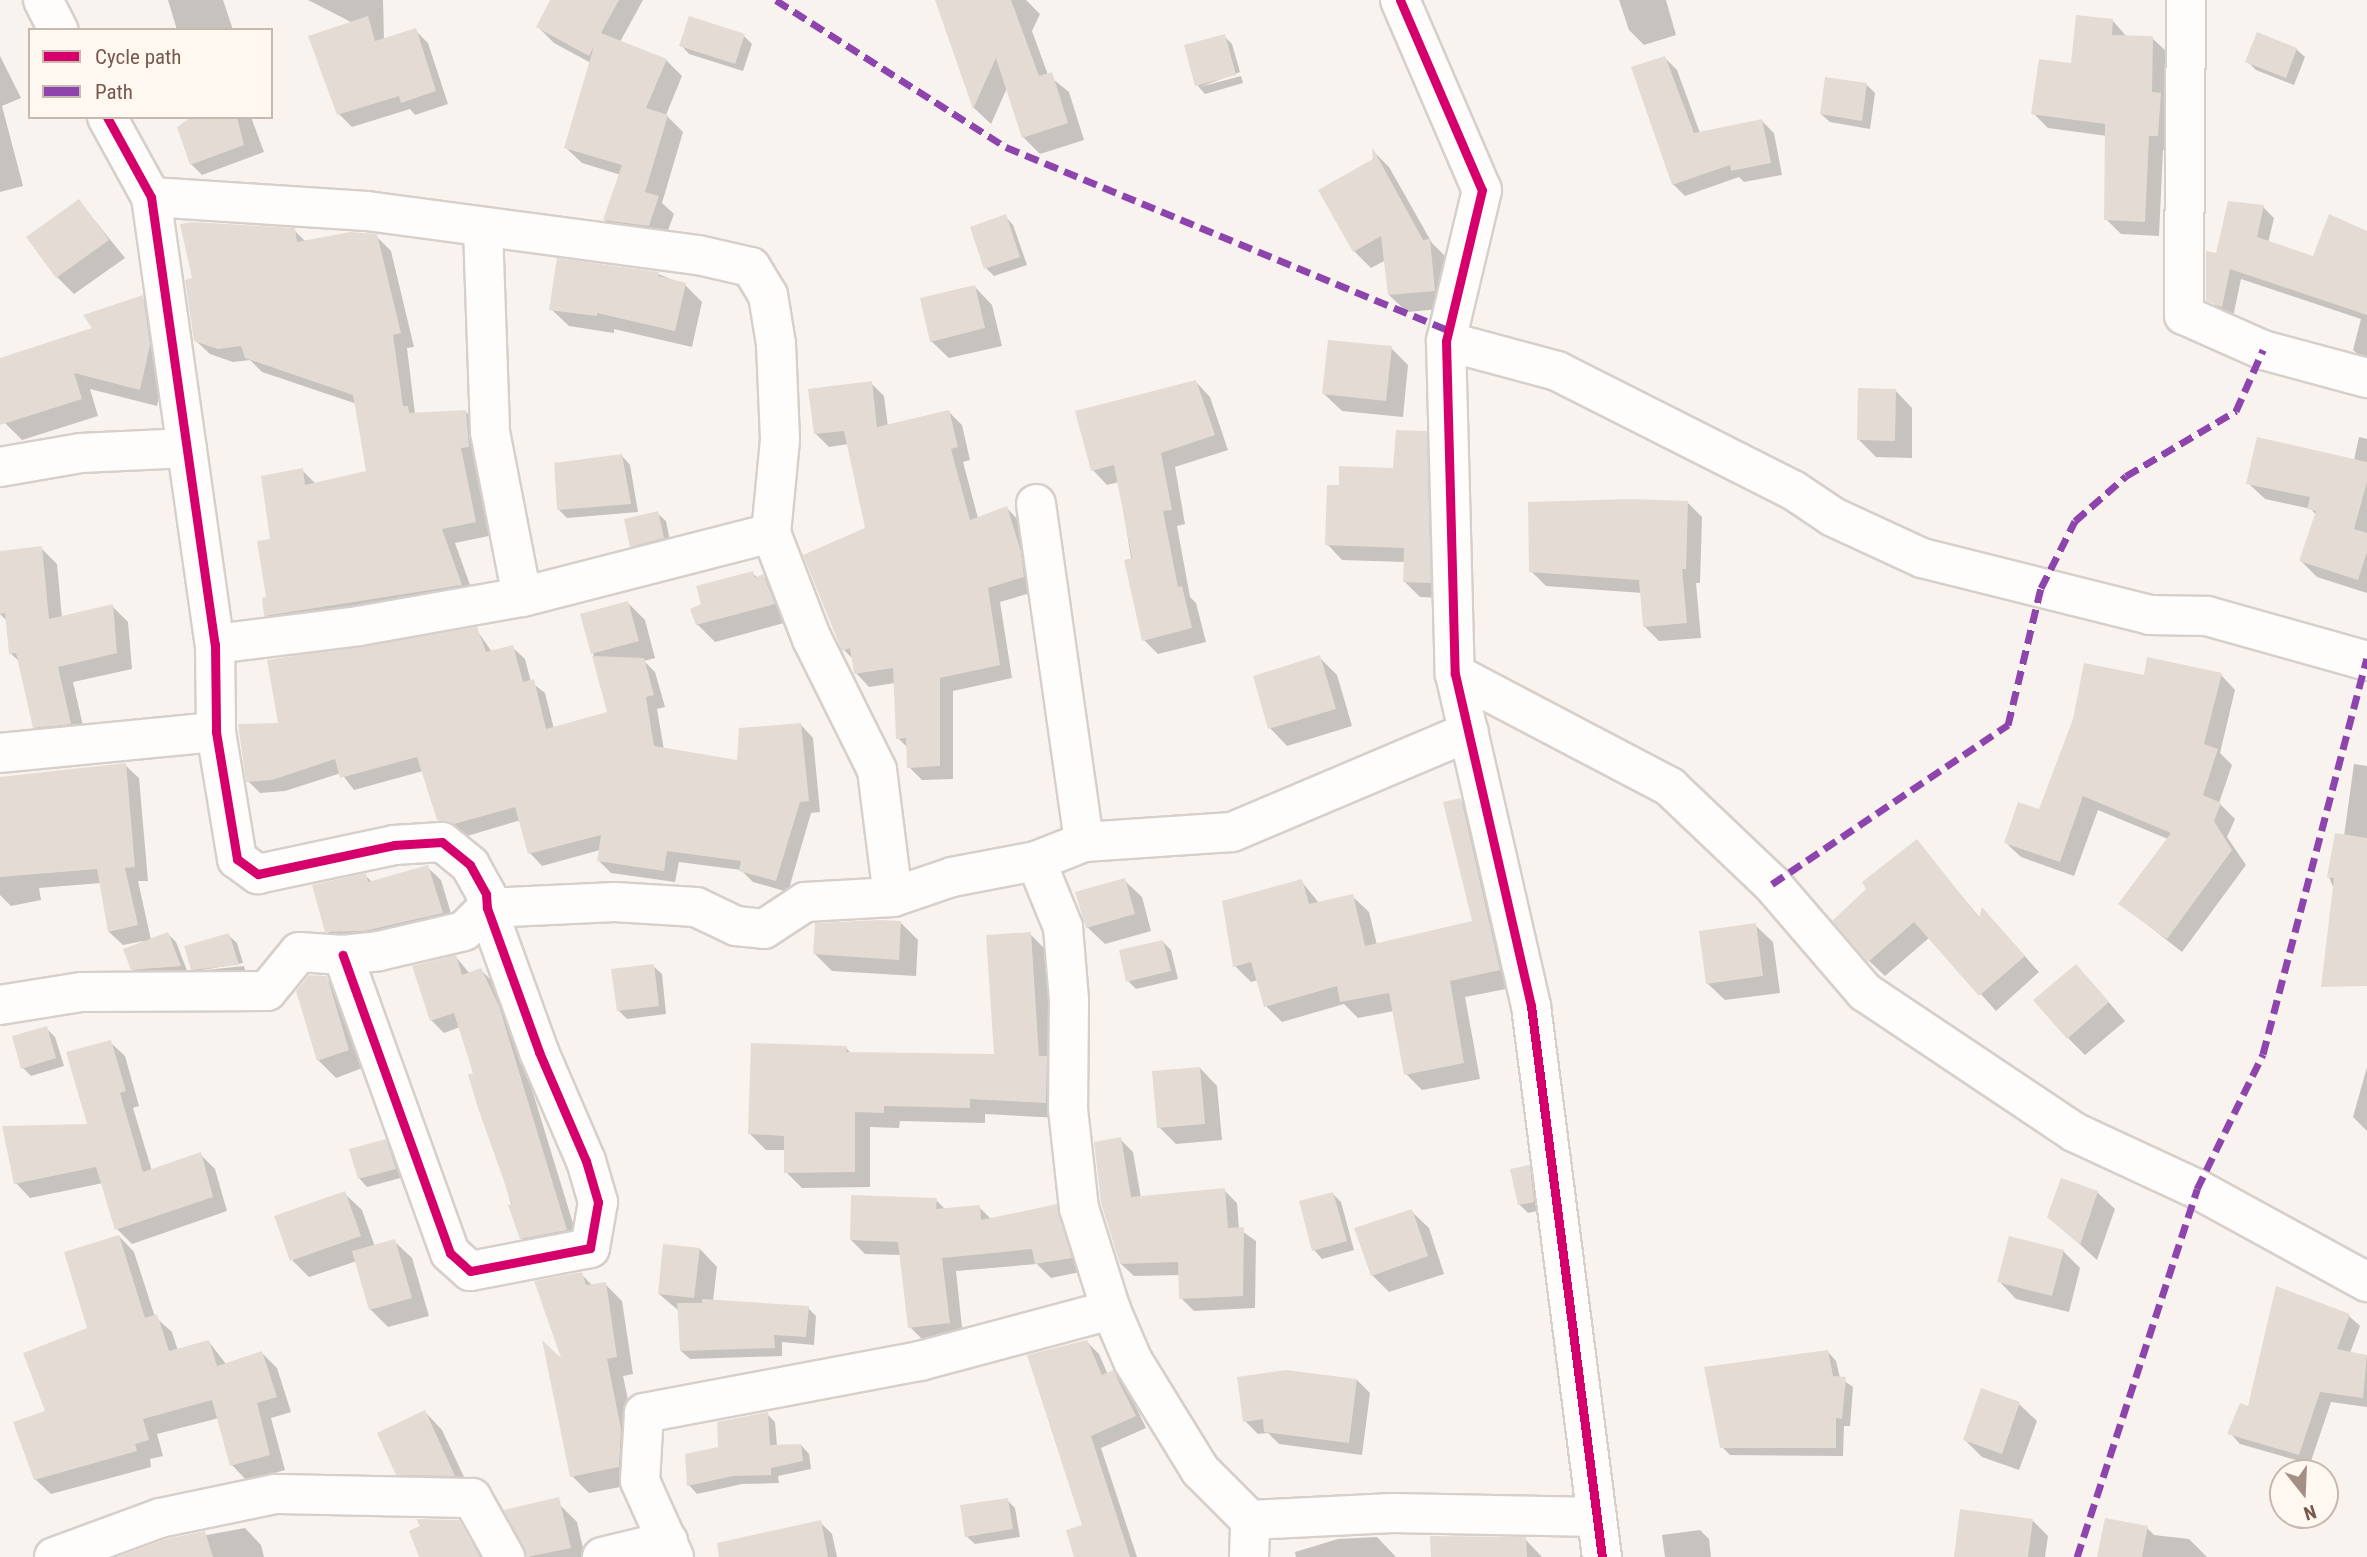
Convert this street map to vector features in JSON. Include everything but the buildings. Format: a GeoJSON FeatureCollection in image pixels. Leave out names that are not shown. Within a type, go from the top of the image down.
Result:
{"type":"FeatureCollection","features":[{"type":"Feature","properties":{"kind":"street"},"geometry":{"type":"LineString","coordinates":[[43,0],[57,28]]}},
{"type":"Feature","properties":{"kind":"street"},"geometry":{"type":"LineString","coordinates":[[1400,0],[1482,190],[1446,341],[1455,674],[1531,1006],[1602,1557]]}},
{"type":"Feature","properties":{"kind":"street"},"geometry":{"type":"LineString","coordinates":[[2186,0],[2184,315],[2263,350],[2367,378]]}},
{"type":"Feature","properties":{"kind":"street"},"geometry":{"type":"LineString","coordinates":[[108,119],[151,197],[215,644],[216,732],[237,859],[258,874],[394,845],[442,842],[470,866],[486,894],[487,908],[539,1052],[586,1161],[598,1202],[590,1248],[470,1271],[450,1254],[343,955]]}},
{"type":"Feature","properties":{"kind":"street"},"geometry":{"type":"LineString","coordinates":[[151,197],[366,212],[698,255],[751,267],[768,295],[776,344],[780,440],[771,533],[812,639],[877,770],[893,897]]}},
{"type":"Feature","properties":{"kind":"street"},"geometry":{"type":"LineString","coordinates":[[482,229],[490,432],[522,597]]}},
{"type":"Feature","properties":{"kind":"street"},"geometry":{"type":"LineString","coordinates":[[1446,341],[1558,372],[1793,490],[1833,517],[1922,558],[2150,615],[2207,616],[2367,661]]}},
{"type":"Feature","properties":{"kind":"street"},"geometry":{"type":"LineString","coordinates":[[0,467],[81,453],[187,448]]}},
{"type":"Feature","properties":{"kind":"street"},"geometry":{"type":"LineString","coordinates":[[1036,505],[1084,842]]}},
{"type":"Feature","properties":{"kind":"street"},"geometry":{"type":"LineString","coordinates":[[215,644],[359,626],[522,597],[771,533]]}},
{"type":"Feature","properties":{"kind":"street"},"geometry":{"type":"LineString","coordinates":[[1455,674],[1670,787],[1772,884],[1865,992],[2074,1132],[2197,1189],[2367,1282]]}},
{"type":"Feature","properties":{"kind":"street"},"geometry":{"type":"LineString","coordinates":[[0,753],[216,732]]}},
{"type":"Feature","properties":{"kind":"street"},"geometry":{"type":"LineString","coordinates":[[0,1005],[81,992],[267,991],[299,952],[343,955],[464,931],[487,908],[615,902],[696,907],[736,926],[764,929],[806,902],[893,897],[952,877],[1035,861],[1084,842],[1232,832],[1469,732]]}},
{"type":"Feature","properties":{"kind":"street"},"geometry":{"type":"LineString","coordinates":[[1035,861],[1062,927],[1069,1000],[1068,1109],[1079,1208],[1111,1310],[1133,1361],[1200,1470],[1250,1539],[1393,1513],[1597,1517]]}},
{"type":"Feature","properties":{"kind":"street"},"geometry":{"type":"LineString","coordinates":[[602,1557],[671,1549],[640,1481],[645,1413],[920,1362],[1111,1310]]}},
{"type":"Feature","properties":{"kind":"street"},"geometry":{"type":"LineString","coordinates":[[54,1557],[160,1518],[288,1494],[472,1498],[505,1557]]}},
{"type":"Feature","properties":{"kind":"marked path"},"geometry":{"type":"LineString","coordinates":[[776,0],[1006,147],[1452,332]]}},
{"type":"Feature","properties":{"kind":"marked path"},"geometry":{"type":"LineString","coordinates":[[1772,884],[2008,725],[2041,588],[2075,521],[2126,476],[2236,411],[2263,350]]}},
{"type":"Feature","properties":{"kind":"marked path"},"geometry":{"type":"LineString","coordinates":[[2077,1557],[2197,1189],[2263,1054],[2367,658]]}},
{"type":"Feature","properties":{"kind":"cycle path"},"geometry":{"type":"LineString","coordinates":[[1400,0],[1482,190],[1446,341],[1455,674],[1531,1006],[1602,1557]]}},
{"type":"Feature","properties":{"kind":"cycle path"},"geometry":{"type":"LineString","coordinates":[[108,119],[151,197],[215,644],[216,732],[237,859],[258,874],[394,845],[442,842],[470,865],[486,894],[487,908],[539,1052],[586,1161],[598,1202],[590,1248],[470,1271],[450,1253],[343,955]]}}]}
